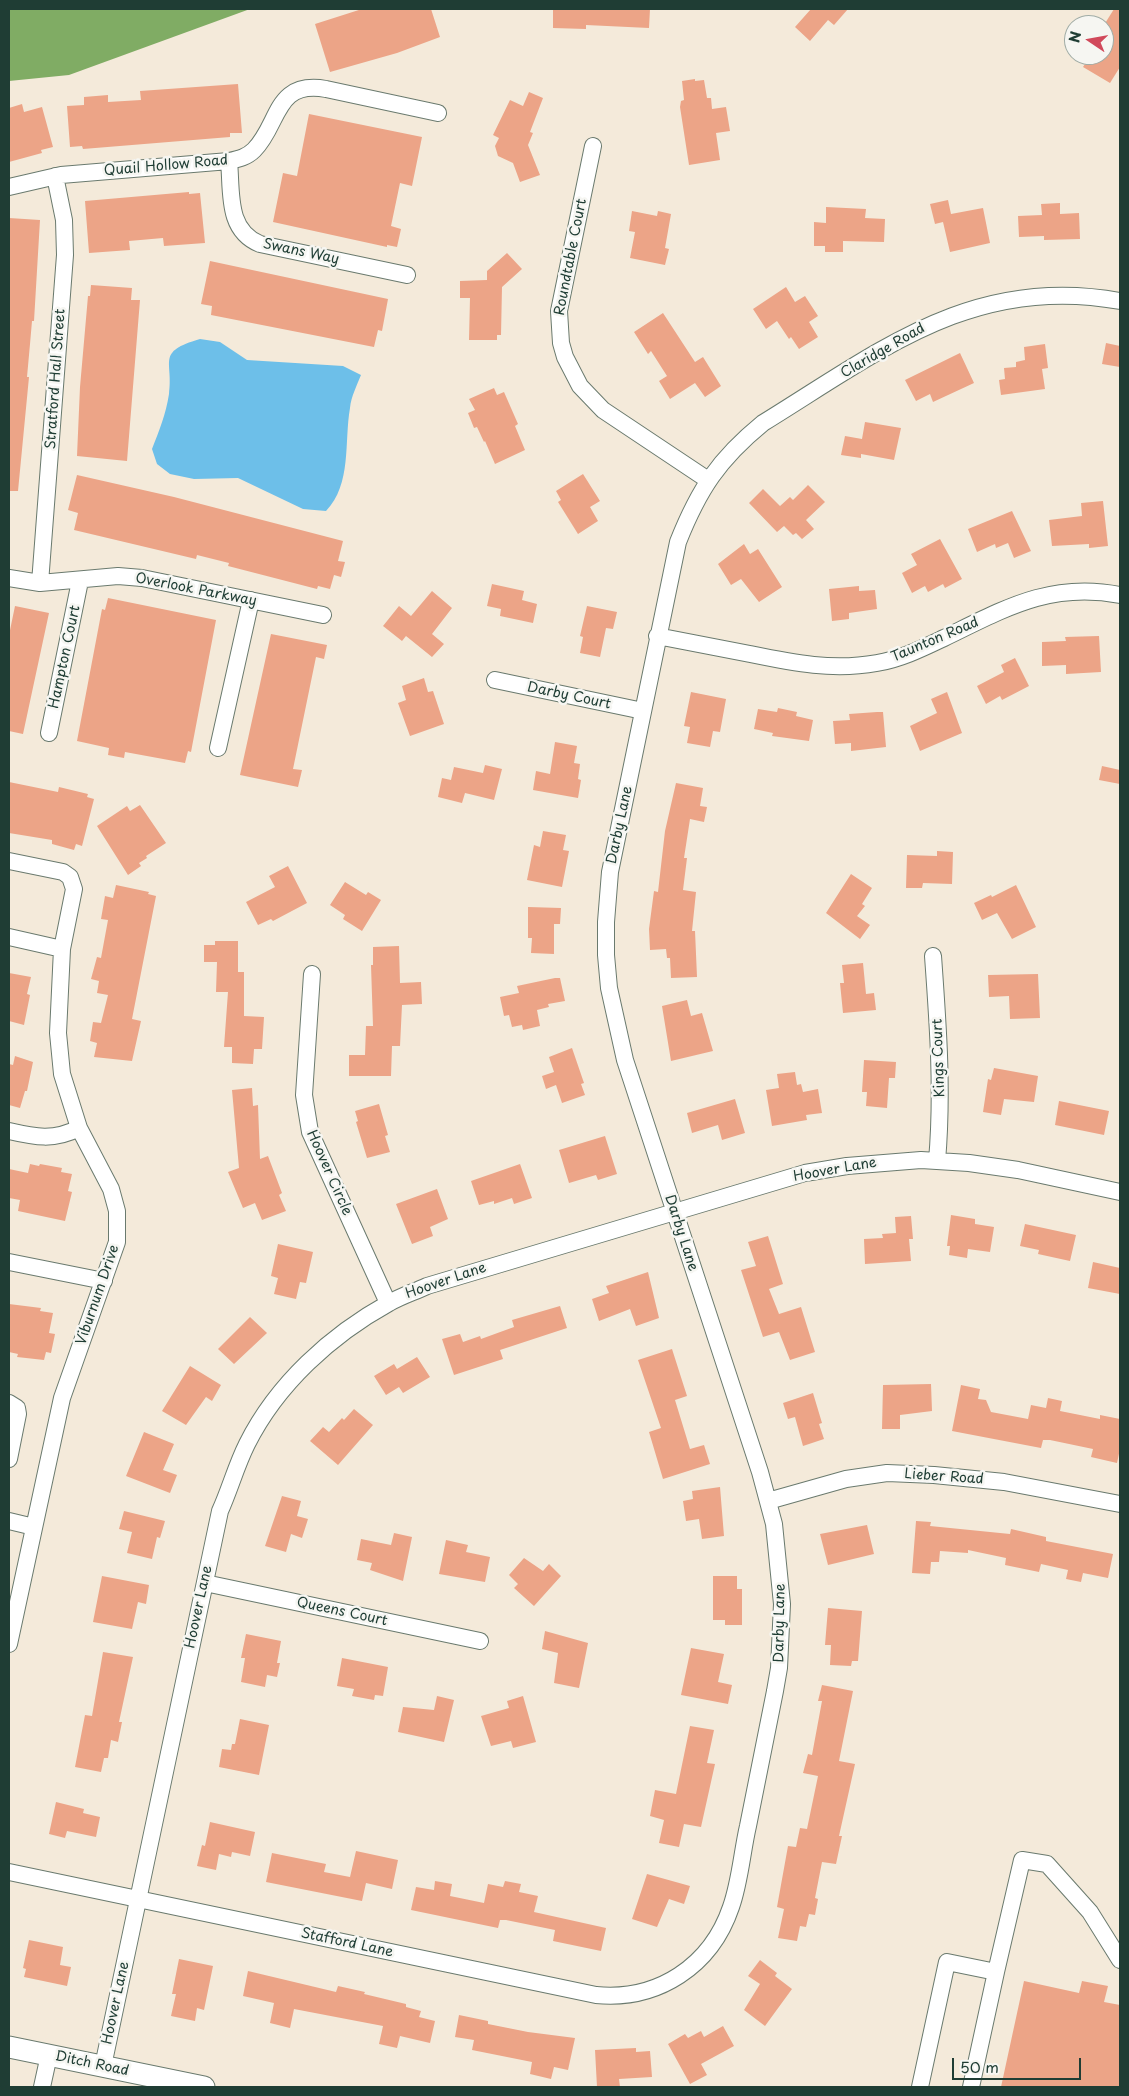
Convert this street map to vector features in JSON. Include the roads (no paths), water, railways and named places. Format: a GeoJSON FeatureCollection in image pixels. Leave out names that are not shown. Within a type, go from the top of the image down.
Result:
{"type":"FeatureCollection","features":[{"type":"Feature","properties":{"kind":"main road","name":"Ditch Road"},"geometry":{"type":"LineString","coordinates":[[9,2047],[204,2087]]}},
{"type":"Feature","properties":{"kind":"street","name":"Quail Hollow Road"},"geometry":{"type":"LineString","coordinates":[[9,187],[55,176],[229,161],[246,156],[254,149],[280,103],[290,95],[307,89],[326,90],[438,113]]}},
{"type":"Feature","properties":{"kind":"street","name":"Roundtable Court"},"geometry":{"type":"LineString","coordinates":[[593,146],[558,311],[563,351],[576,380],[591,399],[603,410],[708,480]]}},
{"type":"Feature","properties":{"kind":"street","name":"Swans Way"},"geometry":{"type":"LineString","coordinates":[[229,161],[234,218],[241,232],[250,239],[260,244],[407,275]]}},
{"type":"Feature","properties":{"kind":"street","name":"Stratford Hall Street"},"geometry":{"type":"LineString","coordinates":[[40,583],[65,256],[64,220],[55,176]]}},
{"type":"Feature","properties":{"kind":"street","name":"Claridge Road"},"geometry":{"type":"LineString","coordinates":[[708,480],[738,444],[763,423],[910,333],[947,317],[992,303],[1032,297],[1072,296],[1120,301]]}},
{"type":"Feature","properties":{"kind":"street","name":"Darby Lane"},"geometry":{"type":"LineString","coordinates":[[683,1974],[714,1944],[731,1906],[779,1668],[782,1588],[777,1540],[768,1501],[618,1036],[610,988],[606,947],[610,872],[657,636],[678,542],[692,507],[708,480]]}},
{"type":"Feature","properties":{"kind":"street","name":"Overlook Parkway"},"geometry":{"type":"LineString","coordinates":[[9,578],[40,583],[80,581],[118,576],[142,578],[323,615]]}},
{"type":"Feature","properties":{"kind":"street","name":"Hampton Court"},"geometry":{"type":"LineString","coordinates":[[49,733],[80,581]]}},
{"type":"Feature","properties":{"kind":"street","name":"Taunton Road"},"geometry":{"type":"LineString","coordinates":[[657,636],[813,666],[846,667],[879,663],[903,656],[1005,608],[1036,597],[1076,591],[1120,595]]}},
{"type":"Feature","properties":{"kind":"street"},"geometry":{"type":"LineString","coordinates":[[218,748],[251,600]]}},
{"type":"Feature","properties":{"kind":"street","name":"Darby Court"},"geometry":{"type":"LineString","coordinates":[[495,680],[643,711]]}},
{"type":"Feature","properties":{"kind":"street","name":"Viburnum Drive"},"geometry":{"type":"LineString","coordinates":[[9,860],[61,872],[70,877],[74,889],[62,949],[59,1042],[62,1074],[79,1128],[108,1182],[118,1212],[118,1242],[62,1398],[9,1644]]}},
{"type":"Feature","properties":{"kind":"street"},"geometry":{"type":"LineString","coordinates":[[9,937],[62,949]]}},
{"type":"Feature","properties":{"kind":"street","name":"Kings Court"},"geometry":{"type":"LineString","coordinates":[[933,956],[940,1049],[941,1098],[936,1160]]}},
{"type":"Feature","properties":{"kind":"street","name":"Hoover Circle"},"geometry":{"type":"LineString","coordinates":[[312,974],[304,1095],[310,1132],[388,1303]]}},
{"type":"Feature","properties":{"kind":"street"},"geometry":{"type":"LineString","coordinates":[[9,1131],[48,1138],[67,1134],[79,1128]]}},
{"type":"Feature","properties":{"kind":"street","name":"Hoover Lane"},"geometry":{"type":"LineString","coordinates":[[102,2066],[204,1583],[225,1496],[240,1458],[264,1416],[283,1390],[316,1355],[361,1320],[388,1303],[447,1278],[822,1170],[879,1162],[936,1160],[994,1166],[1120,1192]]}},
{"type":"Feature","properties":{"kind":"street"},"geometry":{"type":"LineString","coordinates":[[9,1262],[104,1281]]}},
{"type":"Feature","properties":{"kind":"street"},"geometry":{"type":"LineString","coordinates":[[9,1403],[17,1408],[18,1414],[9,1459]]}},
{"type":"Feature","properties":{"kind":"street","name":"Lieber Road"},"geometry":{"type":"LineString","coordinates":[[768,1501],[846,1479],[887,1473],[934,1475],[1004,1482],[1120,1504]]}},
{"type":"Feature","properties":{"kind":"street"},"geometry":{"type":"LineString","coordinates":[[9,1521],[34,1527]]}},
{"type":"Feature","properties":{"kind":"street","name":"Queens Court"},"geometry":{"type":"LineString","coordinates":[[204,1583],[480,1641]]}},
{"type":"Feature","properties":{"kind":"street"},"geometry":{"type":"LineString","coordinates":[[971,2087],[1022,1860],[1047,1864],[1090,1912],[1120,1960]]}},
{"type":"Feature","properties":{"kind":"street","name":"Stafford Lane"},"geometry":{"type":"LineString","coordinates":[[9,1872],[596,1995],[621,1996],[646,1992],[683,1974]]}},
{"type":"Feature","properties":{"kind":"street"},"geometry":{"type":"LineString","coordinates":[[920,2087],[947,1962],[996,1972]]}},
{"type":"Feature","properties":{"kind":"street"},"geometry":{"type":"LineString","coordinates":[[42,2087],[48,2055]]}},
{"type":"Feature","properties":{"kind":"water"},"geometry":{"type":"Polygon","coordinates":[[[200,339],[220,342],[247,360],[343,366],[361,375],[351,404],[348,421],[346,462],[340,488],[326,511],[303,509],[238,478],[194,479],[170,474],[157,464],[152,449],[168,401],[169,366],[172,353],[177,348],[200,339]]]}}]}
